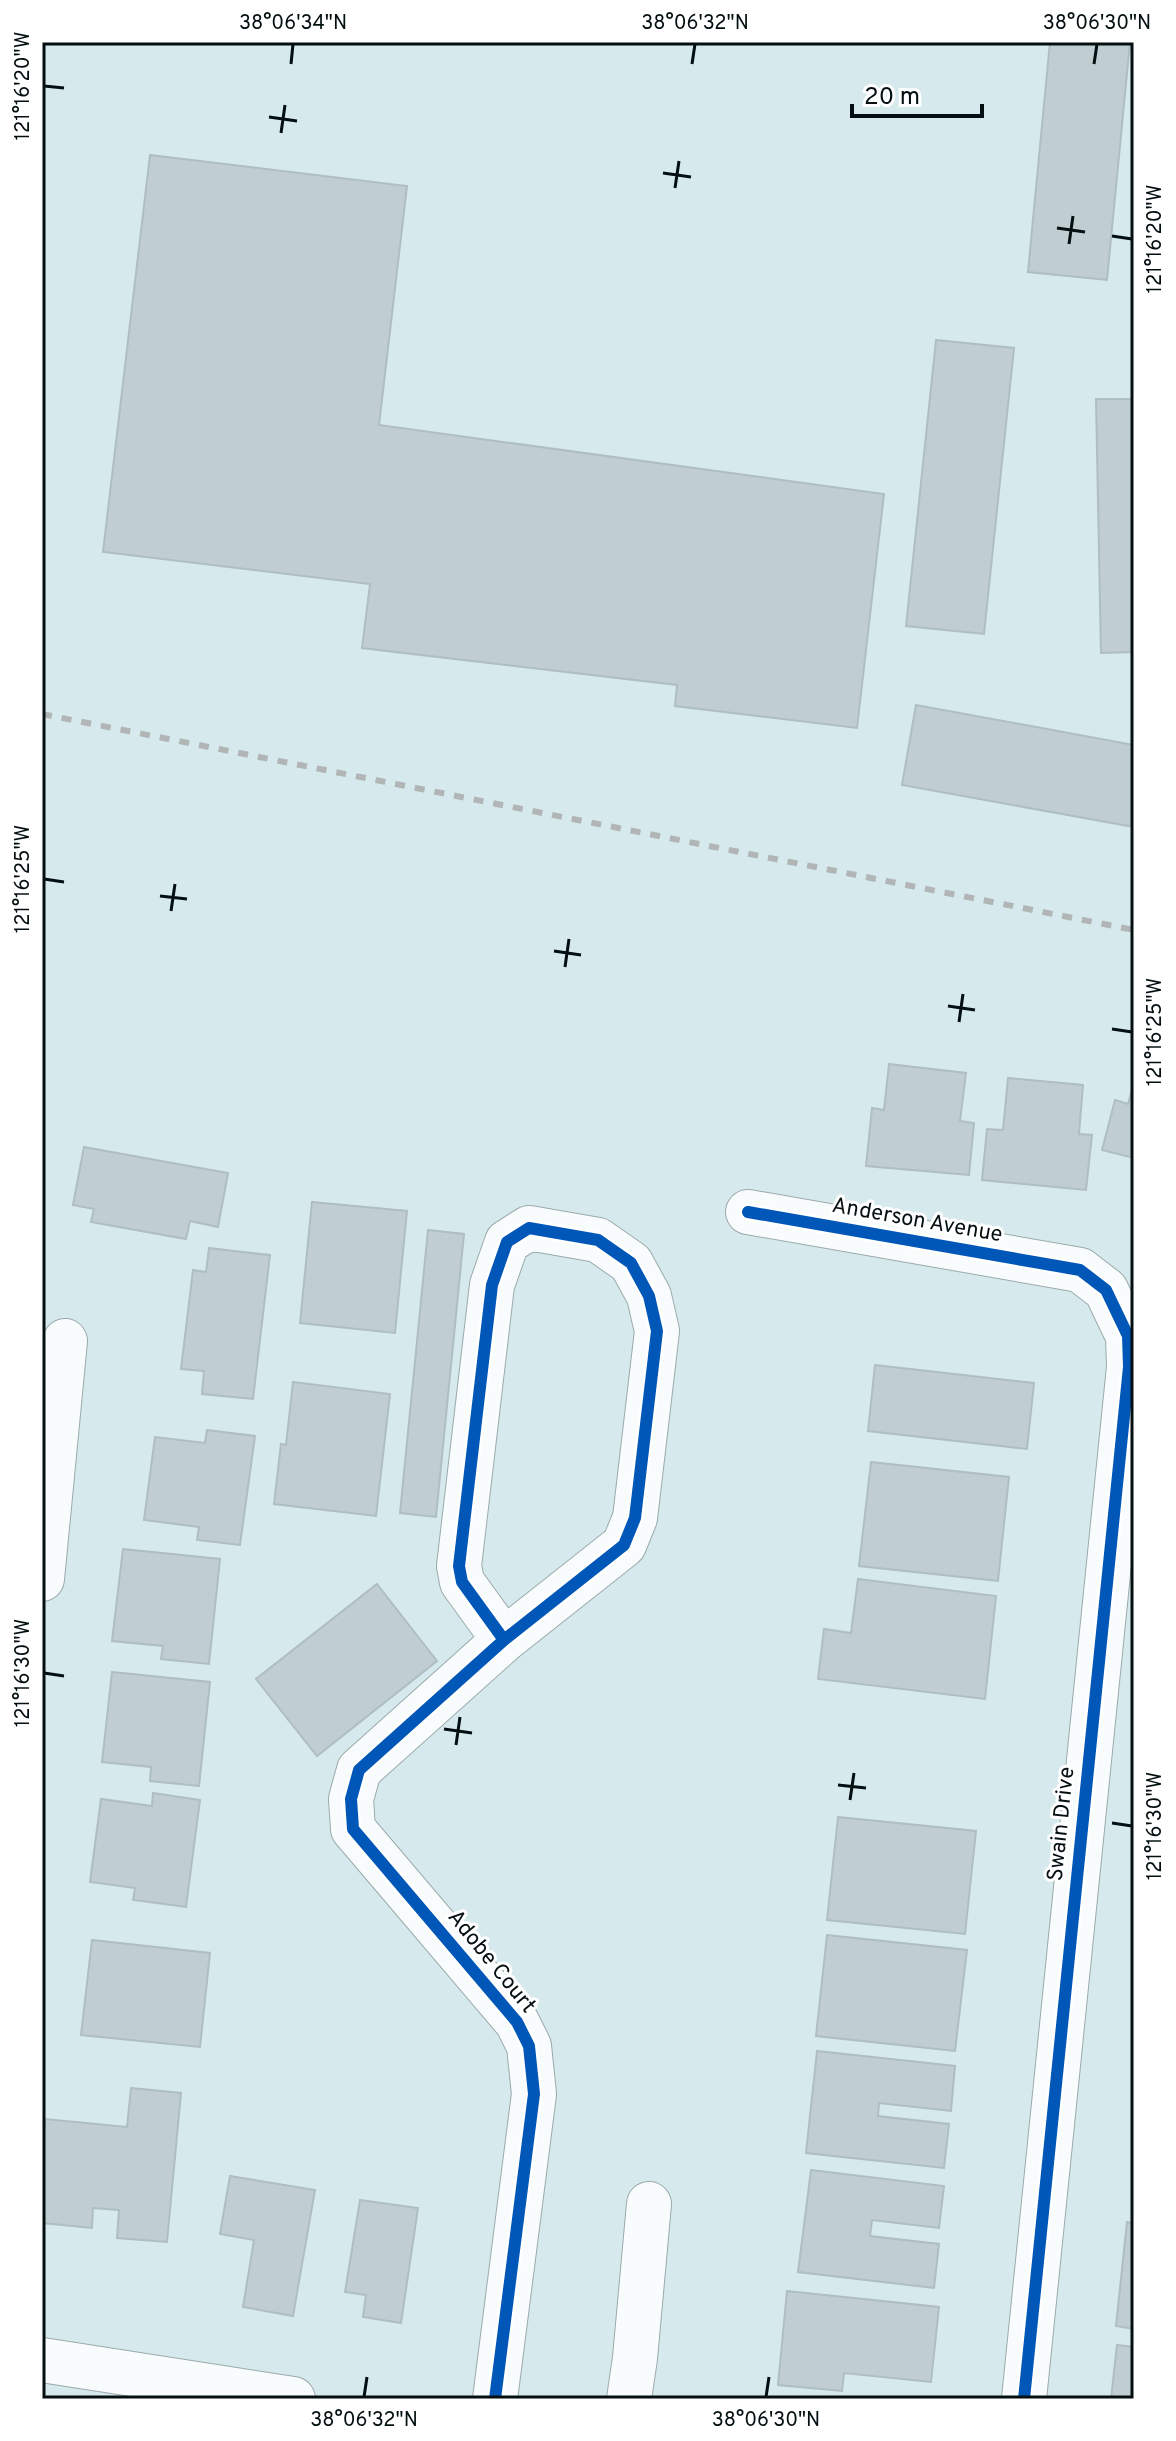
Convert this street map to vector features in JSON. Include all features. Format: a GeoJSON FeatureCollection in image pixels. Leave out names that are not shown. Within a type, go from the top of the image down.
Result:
{"type":"FeatureCollection","features":[{"type":"Feature","properties":{"kind":"street","name":"Anderson Avenue"},"geometry":{"type":"LineString","coordinates":[[748,1212],[1080,1270]]}},
{"type":"Feature","properties":{"kind":"street","name":"Adobe Court"},"geometry":{"type":"LineString","coordinates":[[495,2399],[534,2094],[529,2046],[517,2022],[353,1829],[351,1799],[359,1770],[504,1640],[624,1545],[635,1518],[657,1331],[649,1296],[631,1263],[598,1240],[529,1228],[507,1242],[492,1285],[459,1566],[462,1582],[504,1640]]}},
{"type":"Feature","properties":{"kind":"street","name":"Swain Drive"},"geometry":{"type":"LineString","coordinates":[[1024,2399],[1129,1367],[1128,1336],[1106,1290],[1080,1270]]}},
{"type":"Feature","properties":{"kind":"street"},"geometry":{"type":"LineString","coordinates":[[42,1579],[65,1341]]}},
{"type":"Feature","properties":{"kind":"street"},"geometry":{"type":"LineString","coordinates":[[629,2399],[649,2204]]}},
{"type":"Feature","properties":{"kind":"street"},"geometry":{"type":"LineString","coordinates":[[42,2360],[293,2399]]}},
{"type":"Feature","properties":{"kind":"building"},"geometry":{"type":"Polygon","coordinates":[[[1050,42],[1130,42],[1107,280],[1028,272],[1050,42]]]}},
{"type":"Feature","properties":{"kind":"building"},"geometry":{"type":"Polygon","coordinates":[[[150,155],[407,186],[379,425],[884,494],[857,728],[675,706],[677,685],[362,648],[370,584],[103,552],[150,155]]]}},
{"type":"Feature","properties":{"kind":"building"},"geometry":{"type":"Polygon","coordinates":[[[936,340],[1014,348],[984,634],[906,626],[936,340]]]}},
{"type":"Feature","properties":{"kind":"building"},"geometry":{"type":"Polygon","coordinates":[[[1096,399],[1134,399],[1134,652],[1101,653],[1096,399]]]}},
{"type":"Feature","properties":{"kind":"building"},"geometry":{"type":"Polygon","coordinates":[[[916,705],[1134,745],[1134,827],[902,785],[916,705]]]}},
{"type":"Feature","properties":{"kind":"building"},"geometry":{"type":"Polygon","coordinates":[[[889,1064],[966,1073],[960,1121],[974,1123],[969,1175],[866,1166],[872,1108],[884,1110],[889,1064]]]}},
{"type":"Feature","properties":{"kind":"building"},"geometry":{"type":"Polygon","coordinates":[[[1008,1078],[1083,1085],[1079,1134],[1092,1135],[1086,1190],[982,1180],[987,1129],[1003,1130],[1008,1078]]]}},
{"type":"Feature","properties":{"kind":"building"},"geometry":{"type":"Polygon","coordinates":[[[1134,1083],[1134,1158],[1102,1150],[1115,1100],[1128,1104],[1134,1083]]]}},
{"type":"Feature","properties":{"kind":"building"},"geometry":{"type":"Polygon","coordinates":[[[84,1147],[228,1173],[218,1227],[190,1221],[186,1239],[91,1222],[94,1209],[73,1205],[84,1147]]]}},
{"type":"Feature","properties":{"kind":"building"},"geometry":{"type":"Polygon","coordinates":[[[312,1202],[407,1211],[395,1333],[300,1323],[312,1202]]]}},
{"type":"Feature","properties":{"kind":"building"},"geometry":{"type":"Polygon","coordinates":[[[428,1230],[464,1234],[436,1517],[400,1513],[428,1230]]]}},
{"type":"Feature","properties":{"kind":"building"},"geometry":{"type":"Polygon","coordinates":[[[209,1248],[270,1255],[253,1399],[202,1394],[204,1371],[181,1369],[193,1270],[206,1272],[209,1248]]]}},
{"type":"Feature","properties":{"kind":"building"},"geometry":{"type":"Polygon","coordinates":[[[875,1365],[1034,1383],[1027,1449],[868,1431],[875,1365]]]}},
{"type":"Feature","properties":{"kind":"building"},"geometry":{"type":"Polygon","coordinates":[[[293,1382],[390,1394],[376,1516],[274,1504],[281,1444],[286,1445],[293,1382]]]}},
{"type":"Feature","properties":{"kind":"building"},"geometry":{"type":"Polygon","coordinates":[[[207,1430],[255,1436],[240,1545],[197,1540],[199,1527],[144,1520],[155,1437],[205,1443],[207,1430]]]}},
{"type":"Feature","properties":{"kind":"building"},"geometry":{"type":"Polygon","coordinates":[[[871,1462],[1009,1477],[998,1581],[859,1566],[871,1462]]]}},
{"type":"Feature","properties":{"kind":"building"},"geometry":{"type":"Polygon","coordinates":[[[123,1549],[220,1559],[209,1664],[161,1659],[163,1646],[112,1641],[123,1549]]]}},
{"type":"Feature","properties":{"kind":"building"},"geometry":{"type":"Polygon","coordinates":[[[858,1579],[996,1596],[985,1699],[818,1679],[824,1629],[851,1633],[858,1579]]]}},
{"type":"Feature","properties":{"kind":"building"},"geometry":{"type":"Polygon","coordinates":[[[377,1584],[437,1661],[317,1756],[256,1679],[377,1584]]]}},
{"type":"Feature","properties":{"kind":"building"},"geometry":{"type":"Polygon","coordinates":[[[112,1672],[210,1682],[199,1786],[150,1781],[151,1767],[102,1762],[112,1672]]]}},
{"type":"Feature","properties":{"kind":"building"},"geometry":{"type":"Polygon","coordinates":[[[153,1793],[200,1800],[186,1907],[133,1900],[135,1888],[90,1882],[101,1799],[152,1806],[153,1793]]]}},
{"type":"Feature","properties":{"kind":"building"},"geometry":{"type":"Polygon","coordinates":[[[838,1817],[976,1831],[965,1934],[827,1920],[838,1817]]]}},
{"type":"Feature","properties":{"kind":"building"},"geometry":{"type":"Polygon","coordinates":[[[827,1935],[967,1950],[955,2051],[816,2036],[827,1935]]]}},
{"type":"Feature","properties":{"kind":"building"},"geometry":{"type":"Polygon","coordinates":[[[92,1940],[210,1953],[200,2047],[81,2035],[92,1940]]]}},
{"type":"Feature","properties":{"kind":"building"},"geometry":{"type":"Polygon","coordinates":[[[817,2051],[955,2066],[951,2111],[879,2103],[878,2116],[949,2124],[944,2168],[806,2153],[817,2051]]]}},
{"type":"Feature","properties":{"kind":"building"},"geometry":{"type":"Polygon","coordinates":[[[131,2088],[181,2093],[167,2242],[117,2238],[119,2210],[93,2208],[92,2228],[42,2223],[45,2119],[127,2127],[131,2088]]]}},
{"type":"Feature","properties":{"kind":"building"},"geometry":{"type":"Polygon","coordinates":[[[811,2170],[944,2186],[939,2228],[872,2220],[870,2236],[939,2244],[934,2288],[798,2272],[811,2170]]]}},
{"type":"Feature","properties":{"kind":"building"},"geometry":{"type":"Polygon","coordinates":[[[230,2176],[315,2190],[293,2316],[243,2307],[254,2240],[220,2234],[230,2176]]]}},
{"type":"Feature","properties":{"kind":"building"},"geometry":{"type":"Polygon","coordinates":[[[360,2200],[418,2208],[401,2323],[363,2317],[366,2295],[345,2292],[360,2200]]]}},
{"type":"Feature","properties":{"kind":"building"},"geometry":{"type":"Polygon","coordinates":[[[1127,2222],[1134,2223],[1134,2329],[1116,2326],[1127,2222]]]}},
{"type":"Feature","properties":{"kind":"building"},"geometry":{"type":"Polygon","coordinates":[[[787,2291],[939,2307],[931,2382],[844,2373],[842,2391],[778,2385],[787,2291]]]}},
{"type":"Feature","properties":{"kind":"building"},"geometry":{"type":"Polygon","coordinates":[[[1117,2345],[1134,2347],[1134,2399],[1111,2399],[1117,2345]]]}},
{"type":"Feature","properties":{"kind":"railway"},"geometry":{"type":"LineString","coordinates":[[42,714],[1134,930]]}},
{"type":"Feature","properties":{"kind":"cycle path"},"geometry":{"type":"LineString","coordinates":[[748,1212],[1080,1270],[1106,1290],[1128,1336],[1129,1367],[1024,2399]]}},
{"type":"Feature","properties":{"kind":"cycle path"},"geometry":{"type":"LineString","coordinates":[[529,1228],[598,1240],[631,1263],[649,1296],[657,1331],[635,1518],[624,1545],[504,1640],[462,1582],[459,1566],[492,1285],[507,1242],[529,1228]]}},
{"type":"Feature","properties":{"kind":"cycle path"},"geometry":{"type":"LineString","coordinates":[[495,2399],[534,2094],[529,2046],[517,2022],[353,1829],[351,1799],[359,1770],[504,1640]]}}]}
